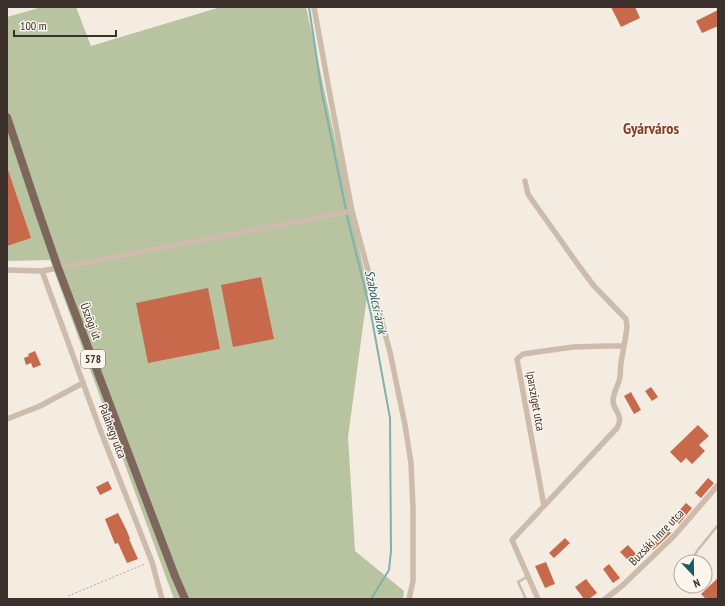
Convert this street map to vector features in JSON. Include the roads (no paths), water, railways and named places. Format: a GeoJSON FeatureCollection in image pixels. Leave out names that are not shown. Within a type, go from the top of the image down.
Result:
{"type":"FeatureCollection","features":[{"type":"Feature","properties":{"kind":"main road","name":"Üszögi út"},"geometry":{"type":"LineString","coordinates":[[7,117],[38,213],[58,268],[185,599]]}},
{"type":"Feature","properties":{"kind":"street"},"geometry":{"type":"LineString","coordinates":[[314,7],[330,95],[348,212],[390,352],[405,425],[411,463],[413,508],[413,581],[409,599]]}},
{"type":"Feature","properties":{"kind":"street"},"geometry":{"type":"LineString","coordinates":[[525,181],[528,194],[579,266],[594,286],[626,319],[626,331],[619,381],[613,400],[614,406],[619,413],[619,424],[613,434],[512,540],[538,599]]}},
{"type":"Feature","properties":{"kind":"street"},"geometry":{"type":"LineString","coordinates":[[7,270],[42,271],[348,212]]}},
{"type":"Feature","properties":{"kind":"street","name":"Palahegy utca"},"geometry":{"type":"LineString","coordinates":[[42,271],[104,439],[152,562],[162,599]]}},
{"type":"Feature","properties":{"kind":"street","name":"Iparsziget utca"},"geometry":{"type":"LineString","coordinates":[[544,506],[517,359],[523,354],[573,347],[624,346]]}},
{"type":"Feature","properties":{"kind":"street"},"geometry":{"type":"LineString","coordinates":[[7,419],[40,406],[83,383]]}},
{"type":"Feature","properties":{"kind":"street","name":"Buzsáki Imre utca"},"geometry":{"type":"LineString","coordinates":[[605,599],[623,585],[674,536],[718,485]]}},
{"type":"Feature","properties":{"kind":"lane"},"geometry":{"type":"LineString","coordinates":[[695,554],[718,526]]}},
{"type":"Feature","properties":{"kind":"lane"},"geometry":{"type":"LineString","coordinates":[[526,599],[518,582],[528,576]]}},
{"type":"Feature","properties":{"kind":"waterway","name":"Szabolcsi-árok"},"geometry":{"type":"LineString","coordinates":[[309,7],[322,93],[348,220],[371,314],[390,418],[391,551],[389,570],[371,599]]}},
{"type":"Feature","properties":{"kind":"district","name":"Gyárváros"},"geometry":{"type":"Point","coordinates":[651,128]}}]}
